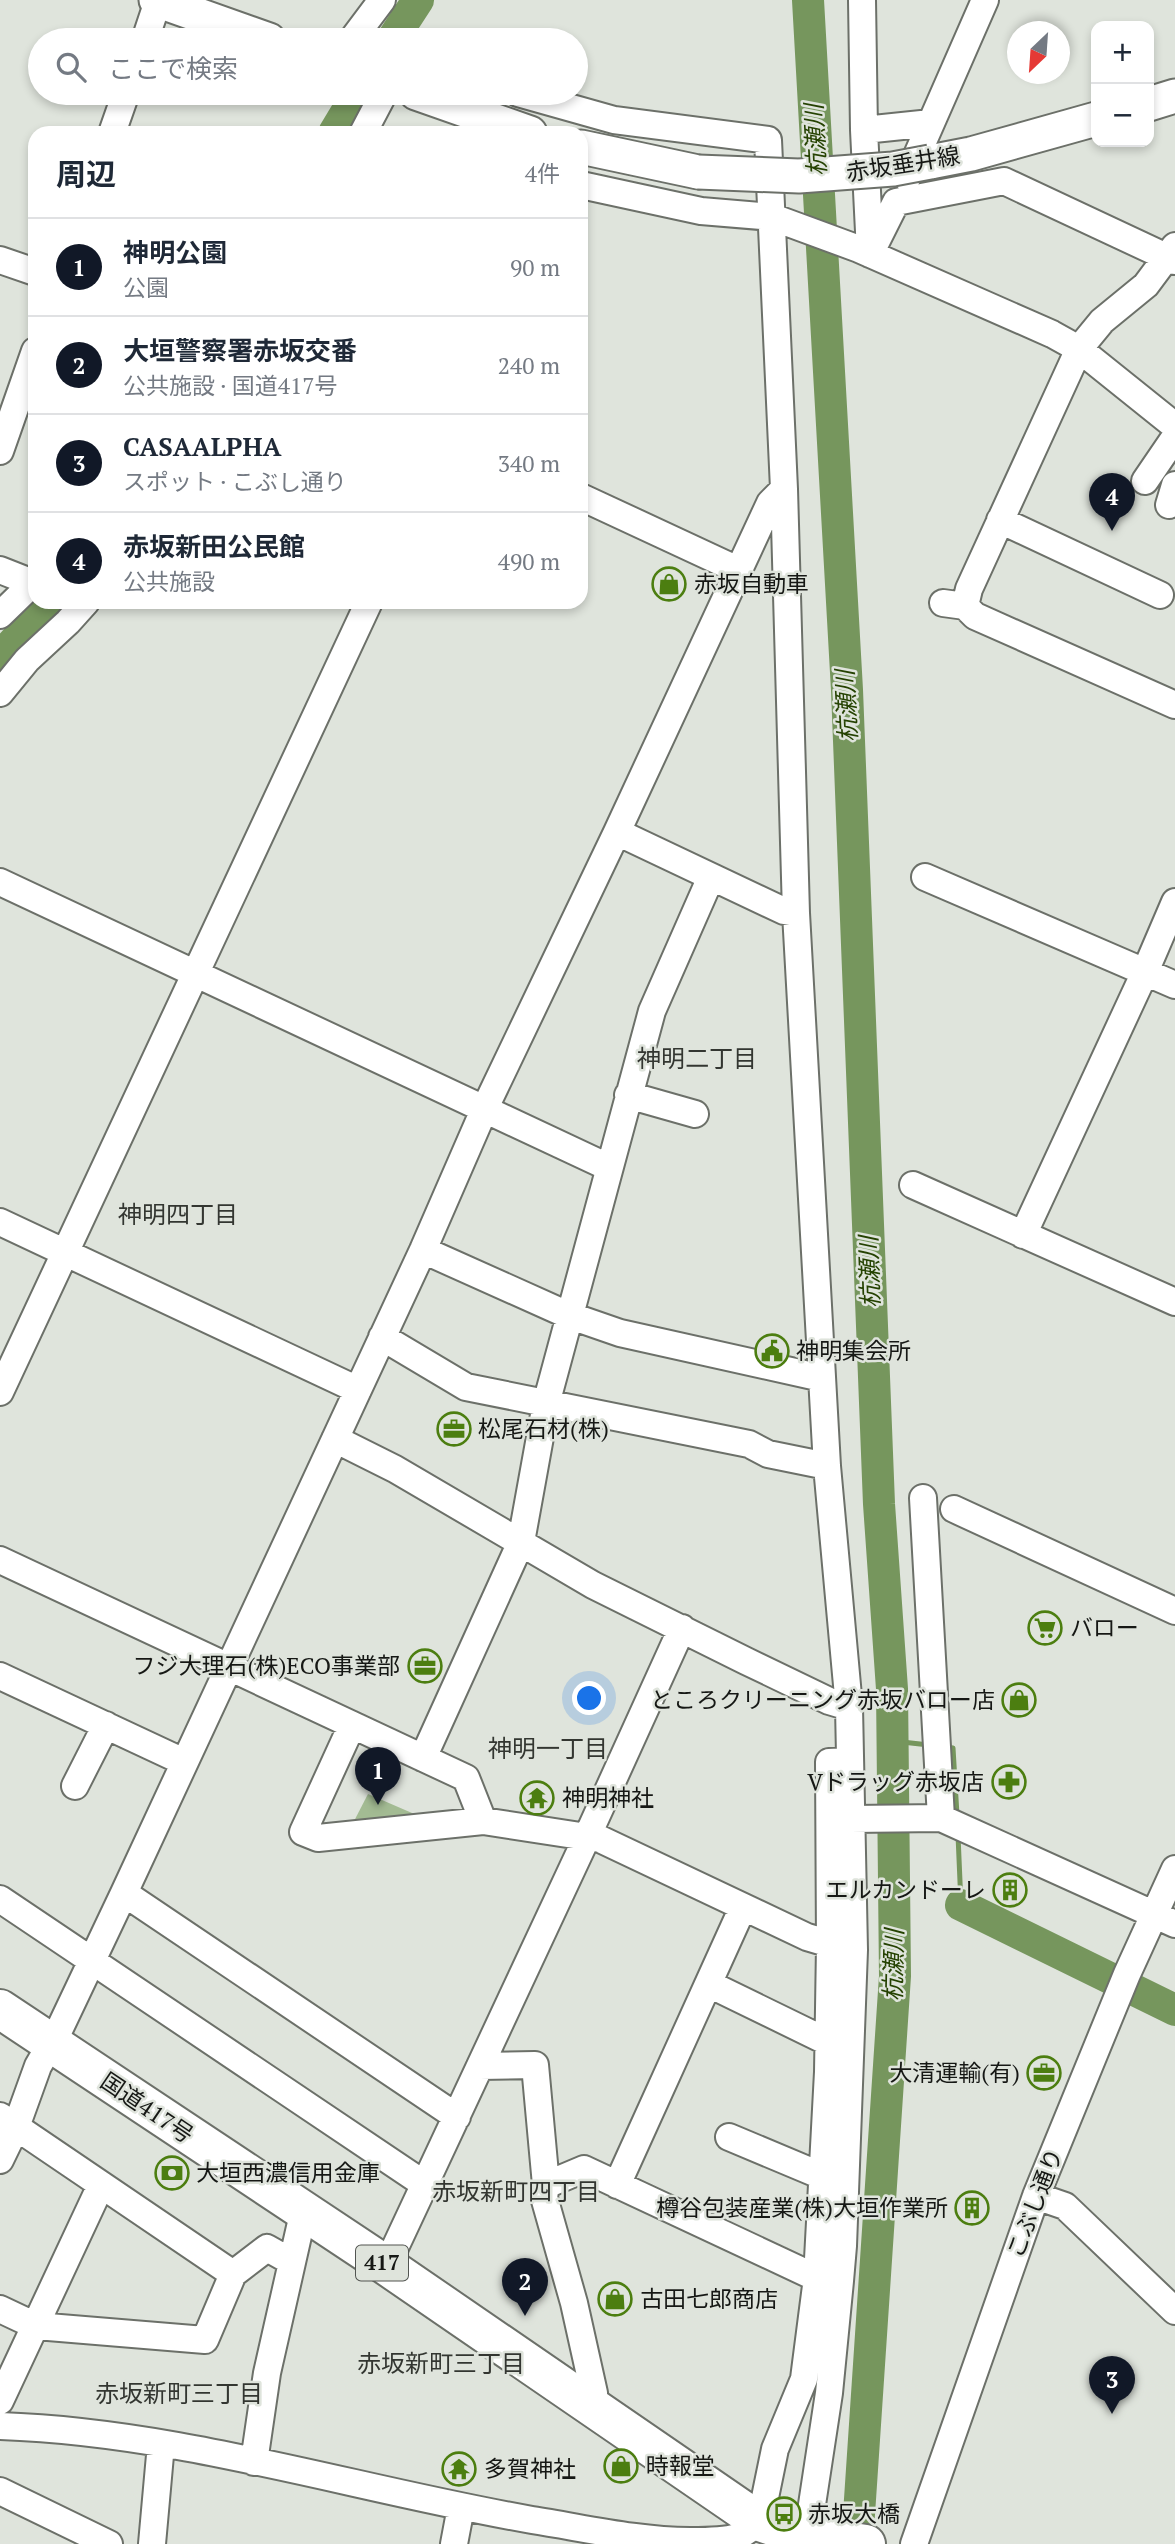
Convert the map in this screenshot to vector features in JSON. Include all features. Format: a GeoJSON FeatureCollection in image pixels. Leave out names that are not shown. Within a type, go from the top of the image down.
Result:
{"type":"FeatureCollection","features":[{"type":"Feature","properties":{"kind":"highway","name":"国道417号"},"geometry":{"type":"LineString","coordinates":[[0,2009],[384,2264],[760,2522],[806,2539],[866,2544]]}},
{"type":"Feature","properties":{"kind":"main road"},"geometry":{"type":"LineString","coordinates":[[157,1],[235,28]]}},
{"type":"Feature","properties":{"kind":"main road"},"geometry":{"type":"LineString","coordinates":[[1154,102],[1175,96]]}},
{"type":"Feature","properties":{"kind":"main road"},"geometry":{"type":"LineString","coordinates":[[450,105],[510,126]]}},
{"type":"Feature","properties":{"kind":"main road","name":"赤坂垂井線"},"geometry":{"type":"LineString","coordinates":[[588,148],[698,172],[799,176],[881,170],[930,162],[971,154],[1091,120]]}},
{"type":"Feature","properties":{"kind":"street"},"geometry":{"type":"LineString","coordinates":[[361,28],[382,0]]}},
{"type":"Feature","properties":{"kind":"street"},"geometry":{"type":"LineString","coordinates":[[862,0],[864,252]]}},
{"type":"Feature","properties":{"kind":"street"},"geometry":{"type":"LineString","coordinates":[[864,252],[896,202],[985,0]]}},
{"type":"Feature","properties":{"kind":"street"},"geometry":{"type":"LineString","coordinates":[[149,28],[157,1]]}},
{"type":"Feature","properties":{"kind":"street"},"geometry":{"type":"LineString","coordinates":[[114,126],[122,105]]}},
{"type":"Feature","properties":{"kind":"street"},"geometry":{"type":"LineString","coordinates":[[367,126],[378,105]]}},
{"type":"Feature","properties":{"kind":"street"},"geometry":{"type":"LineString","coordinates":[[561,105],[614,120],[768,140],[778,219],[796,913],[827,1466],[849,1707],[855,1819],[842,1948],[828,2042],[822,2176],[828,2279],[829,2393],[806,2539]]}},
{"type":"Feature","properties":{"kind":"street"},"geometry":{"type":"LineString","coordinates":[[864,130],[931,123]]}},
{"type":"Feature","properties":{"kind":"street"},"geometry":{"type":"LineString","coordinates":[[896,202],[1004,181],[1173,255],[1146,285],[1102,321],[1079,349],[969,589],[954,605],[1175,705]]}},
{"type":"Feature","properties":{"kind":"street"},"geometry":{"type":"LineString","coordinates":[[588,187],[701,211],[778,219],[864,252],[1052,334],[1079,349],[1175,426]]}},
{"type":"Feature","properties":{"kind":"street"},"geometry":{"type":"LineString","coordinates":[[0,260],[28,270]]}},
{"type":"Feature","properties":{"kind":"street"},"geometry":{"type":"LineString","coordinates":[[0,451],[28,371]]}},
{"type":"Feature","properties":{"kind":"street"},"geometry":{"type":"LineString","coordinates":[[1145,481],[1175,437]]}},
{"type":"Feature","properties":{"kind":"street"},"geometry":{"type":"LineString","coordinates":[[0,2160],[8,2121],[51,2044],[92,1961],[423,1250],[484,1110],[770,503],[784,489]]}},
{"type":"Feature","properties":{"kind":"street"},"geometry":{"type":"LineString","coordinates":[[588,500],[738,570]]}},
{"type":"Feature","properties":{"kind":"street"},"geometry":{"type":"LineString","coordinates":[[1000,520],[1160,595]]}},
{"type":"Feature","properties":{"kind":"street"},"geometry":{"type":"LineString","coordinates":[[0,570],[28,581]]}},
{"type":"Feature","properties":{"kind":"street"},"geometry":{"type":"LineString","coordinates":[[0,615],[28,588]]}},
{"type":"Feature","properties":{"kind":"street"},"geometry":{"type":"LineString","coordinates":[[0,693],[27,660],[80,609]]}},
{"type":"Feature","properties":{"kind":"street"},"geometry":{"type":"LineString","coordinates":[[0,1392],[366,609]]}},
{"type":"Feature","properties":{"kind":"street"},"geometry":{"type":"LineString","coordinates":[[617,832],[784,911],[796,913]]}},
{"type":"Feature","properties":{"kind":"street"},"geometry":{"type":"LineString","coordinates":[[423,1758],[521,1542],[546,1404],[652,1011],[711,877]]}},
{"type":"Feature","properties":{"kind":"street"},"geometry":{"type":"LineString","coordinates":[[925,877],[1175,985]]}},
{"type":"Feature","properties":{"kind":"street"},"geometry":{"type":"LineString","coordinates":[[0,882],[608,1167]]}},
{"type":"Feature","properties":{"kind":"street"},"geometry":{"type":"LineString","coordinates":[[1023,1235],[1175,902]]}},
{"type":"Feature","properties":{"kind":"street"},"geometry":{"type":"LineString","coordinates":[[628,1095],[695,1114]]}},
{"type":"Feature","properties":{"kind":"street"},"geometry":{"type":"LineString","coordinates":[[913,1185],[1175,1302]]}},
{"type":"Feature","properties":{"kind":"street"},"geometry":{"type":"LineString","coordinates":[[0,1222],[358,1390]]}},
{"type":"Feature","properties":{"kind":"street"},"geometry":{"type":"LineString","coordinates":[[423,1250],[568,1315],[620,1333],[822,1378]]}},
{"type":"Feature","properties":{"kind":"street"},"geometry":{"type":"LineString","coordinates":[[382,1337],[466,1387],[749,1444],[768,1454],[827,1466]]}},
{"type":"Feature","properties":{"kind":"street"},"geometry":{"type":"LineString","coordinates":[[335,1439],[395,1469],[593,1585],[806,1690],[849,1707]]}},
{"type":"Feature","properties":{"kind":"street"},"geometry":{"type":"LineString","coordinates":[[923,1498],[937,1746],[947,1821]]}},
{"type":"Feature","properties":{"kind":"street"},"geometry":{"type":"LineString","coordinates":[[954,1509],[1175,1611]]}},
{"type":"Feature","properties":{"kind":"street"},"geometry":{"type":"LineString","coordinates":[[0,1560],[466,1778],[484,1821]]}},
{"type":"Feature","properties":{"kind":"street"},"geometry":{"type":"LineString","coordinates":[[384,2264],[393,2252],[457,2117],[682,1628]]}},
{"type":"Feature","properties":{"kind":"street"},"geometry":{"type":"LineString","coordinates":[[0,1675],[184,1762]]}},
{"type":"Feature","properties":{"kind":"street"},"geometry":{"type":"LineString","coordinates":[[75,1786],[106,1725]]}},
{"type":"Feature","properties":{"kind":"street"},"geometry":{"type":"LineString","coordinates":[[352,1725],[303,1832],[318,1838],[484,1821],[600,1839],[807,1937],[842,1948]]}},
{"type":"Feature","properties":{"kind":"street"},"geometry":{"type":"LineString","coordinates":[[0,2426],[47,2427],[125,2437],[619,2539],[690,2541],[736,2537],[760,2522],[775,2449],[804,2379],[828,2279],[843,2246],[842,1948],[829,1762],[850,1761]]}},
{"type":"Feature","properties":{"kind":"street"},"geometry":{"type":"LineString","coordinates":[[855,1819],[947,1821],[1165,1919]]}},
{"type":"Feature","properties":{"kind":"street","name":"こぶし通り"},"geometry":{"type":"LineString","coordinates":[[914,2544],[1035,2196],[1123,1985],[1165,1919],[1175,1869]]}},
{"type":"Feature","properties":{"kind":"street"},"geometry":{"type":"LineString","coordinates":[[124,1893],[457,2117]]}},
{"type":"Feature","properties":{"kind":"street"},"geometry":{"type":"LineString","coordinates":[[0,1899],[424,2184]]}},
{"type":"Feature","properties":{"kind":"street"},"geometry":{"type":"LineString","coordinates":[[617,2185],[743,1907]]}},
{"type":"Feature","properties":{"kind":"street"},"geometry":{"type":"LineString","coordinates":[[709,1984],[828,2042]]}},
{"type":"Feature","properties":{"kind":"street"},"geometry":{"type":"LineString","coordinates":[[480,2066],[535,2064],[546,2185],[544,2197],[574,2303],[594,2393],[587,2403]]}},
{"type":"Feature","properties":{"kind":"street"},"geometry":{"type":"LineString","coordinates":[[8,2121],[233,2274]]}},
{"type":"Feature","properties":{"kind":"street"},"geometry":{"type":"LineString","coordinates":[[729,2137],[822,2176]]}},
{"type":"Feature","properties":{"kind":"street"},"geometry":{"type":"LineString","coordinates":[[546,2185],[584,2169],[828,2279]]}},
{"type":"Feature","properties":{"kind":"street"},"geometry":{"type":"LineString","coordinates":[[0,2401],[101,2185]]}},
{"type":"Feature","properties":{"kind":"street"},"geometry":{"type":"LineString","coordinates":[[1035,2196],[1065,2206],[1175,2311]]}},
{"type":"Feature","properties":{"kind":"street"},"geometry":{"type":"LineString","coordinates":[[254,2462],[267,2373],[306,2213]]}},
{"type":"Feature","properties":{"kind":"street"},"geometry":{"type":"LineString","coordinates":[[0,2309],[36,2326],[205,2340],[233,2274],[267,2248],[292,2262]]}},
{"type":"Feature","properties":{"kind":"street"},"geometry":{"type":"LineString","coordinates":[[152,2544],[160,2444]]}},
{"type":"Feature","properties":{"kind":"street"},"geometry":{"type":"LineString","coordinates":[[0,2491],[109,2544]]}},
{"type":"Feature","properties":{"kind":"street"},"geometry":{"type":"LineString","coordinates":[[454,2544],[461,2507]]}},
{"type":"Feature","properties":{"kind":"green space"},"geometry":{"type":"Polygon","coordinates":[[[368,1794],[419,1816],[352,1825],[368,1794]]]}},
{"type":"Feature","properties":{"kind":"waterway"},"geometry":{"type":"LineString","coordinates":[[400,28],[418,0]]}},
{"type":"Feature","properties":{"kind":"waterway","name":"杭瀬川"},"geometry":{"type":"LineString","coordinates":[[808,0],[847,690],[879,1504],[892,1689],[895,1976],[857,2544]]}},
{"type":"Feature","properties":{"kind":"waterway"},"geometry":{"type":"LineString","coordinates":[[338,126],[351,105]]}},
{"type":"Feature","properties":{"kind":"waterway"},"geometry":{"type":"LineString","coordinates":[[0,657],[45,609]]}},
{"type":"Feature","properties":{"kind":"waterway"},"geometry":{"type":"LineString","coordinates":[[893,1741],[929,1745]]}},
{"type":"Feature","properties":{"kind":"waterway"},"geometry":{"type":"LineString","coordinates":[[946,1747],[953,1748],[957,1815]]}},
{"type":"Feature","properties":{"kind":"waterway"},"geometry":{"type":"LineString","coordinates":[[958,1835],[961,1905]]}},
{"type":"Feature","properties":{"kind":"waterway"},"geometry":{"type":"LineString","coordinates":[[961,1905],[1175,2010]]}},
{"type":"Feature","properties":{"kind":"place","name":"赤坂新田公民館"},"geometry":{"type":"Point","coordinates":[1112,531]}},
{"type":"Feature","properties":{"kind":"place","name":"赤坂自動車"},"geometry":{"type":"Point","coordinates":[669,584]}},
{"type":"Feature","properties":{"kind":"place","name":"神明集会所"},"geometry":{"type":"Point","coordinates":[772,1351]}},
{"type":"Feature","properties":{"kind":"place","name":"松尾石材(株)"},"geometry":{"type":"Point","coordinates":[454,1429]}},
{"type":"Feature","properties":{"kind":"place","name":"バロー"},"geometry":{"type":"Point","coordinates":[1045,1628]}},
{"type":"Feature","properties":{"kind":"place","name":"フジ大理石(株)ECO事業部"},"geometry":{"type":"Point","coordinates":[425,1666]}},
{"type":"Feature","properties":{"kind":"place","name":"ところクリーニング赤坂バロー店"},"geometry":{"type":"Point","coordinates":[1019,1700]}},
{"type":"Feature","properties":{"kind":"place","name":"Vドラッグ赤坂店"},"geometry":{"type":"Point","coordinates":[1009,1782]}},
{"type":"Feature","properties":{"kind":"place","name":"神明神社"},"geometry":{"type":"Point","coordinates":[537,1798]}},
{"type":"Feature","properties":{"kind":"place","name":"神明公園"},"geometry":{"type":"Point","coordinates":[378,1805]}},
{"type":"Feature","properties":{"kind":"place","name":"エルカンドーレ"},"geometry":{"type":"Point","coordinates":[1010,1890]}},
{"type":"Feature","properties":{"kind":"place","name":"大清運輸(有)"},"geometry":{"type":"Point","coordinates":[1044,2073]}},
{"type":"Feature","properties":{"kind":"place","name":"大垣西濃信用金庫"},"geometry":{"type":"Point","coordinates":[172,2173]}},
{"type":"Feature","properties":{"kind":"place","name":"樽谷包装産業(株)大垣作業所"},"geometry":{"type":"Point","coordinates":[972,2208]}},
{"type":"Feature","properties":{"kind":"place","name":"古田七郎商店"},"geometry":{"type":"Point","coordinates":[615,2299]}},
{"type":"Feature","properties":{"kind":"place","name":"大垣警察署赤坂交番"},"geometry":{"type":"Point","coordinates":[525,2316]}},
{"type":"Feature","properties":{"kind":"place","name":"CASAALPHA"},"geometry":{"type":"Point","coordinates":[1112,2414]}},
{"type":"Feature","properties":{"kind":"place","name":"時報堂"},"geometry":{"type":"Point","coordinates":[621,2466]}},
{"type":"Feature","properties":{"kind":"place","name":"多賀神社"},"geometry":{"type":"Point","coordinates":[459,2469]}},
{"type":"Feature","properties":{"kind":"place","name":"赤坂大橋"},"geometry":{"type":"Point","coordinates":[784,2514]}},
{"type":"Feature","properties":{"kind":"district","name":"神明二丁目"},"geometry":{"type":"Point","coordinates":[697,1059]}},
{"type":"Feature","properties":{"kind":"district","name":"神明四丁目"},"geometry":{"type":"Point","coordinates":[178,1215]}},
{"type":"Feature","properties":{"kind":"district","name":"神明一丁目"},"geometry":{"type":"Point","coordinates":[548,1749]}},
{"type":"Feature","properties":{"kind":"district","name":"赤坂新町四丁目"},"geometry":{"type":"Point","coordinates":[516,2192]}},
{"type":"Feature","properties":{"kind":"district","name":"赤坂新町三丁目"},"geometry":{"type":"Point","coordinates":[441,2364]}},
{"type":"Feature","properties":{"kind":"district","name":"赤坂新町三丁目"},"geometry":{"type":"Point","coordinates":[179,2394]}}]}
